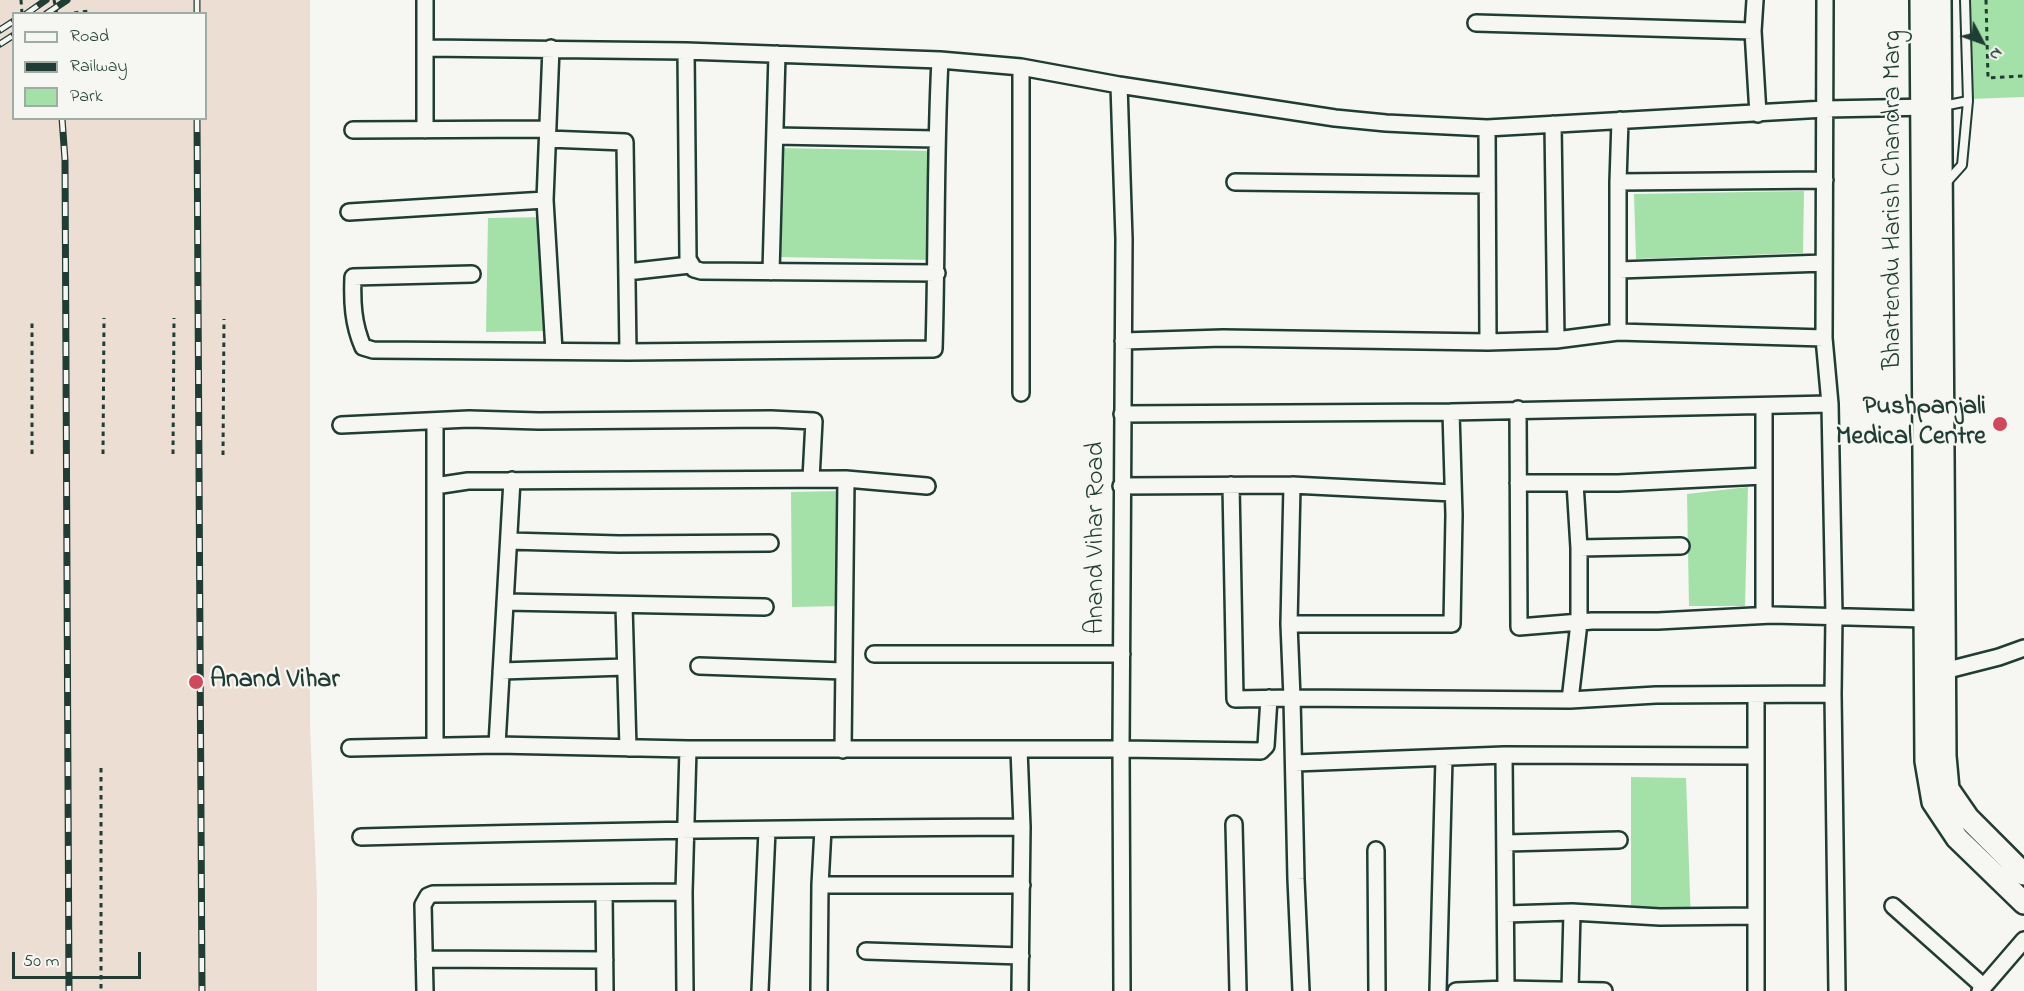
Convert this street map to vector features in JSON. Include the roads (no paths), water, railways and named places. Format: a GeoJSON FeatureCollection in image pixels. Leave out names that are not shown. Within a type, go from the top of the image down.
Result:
{"type":"FeatureCollection","features":[{"type":"Feature","properties":{"kind":"main road","name":"Bhartendu Harish Chandra Marg"},"geometry":{"type":"LineString","coordinates":[[1921,0],[1931,107],[1942,188],[1944,671],[1945,756],[1948,789],[1968,818],[2024,874]]}},
{"type":"Feature","properties":{"kind":"main road","name":"Bhartendu Harish Chandra Marg"},"geometry":{"type":"LineString","coordinates":[[1940,0],[1931,107],[1925,619],[1926,761],[1933,802],[1957,838],[2024,903]]}},
{"type":"Feature","properties":{"kind":"street"},"geometry":{"type":"LineString","coordinates":[[425,0],[425,130]]}},
{"type":"Feature","properties":{"kind":"street"},"geometry":{"type":"LineString","coordinates":[[1755,0],[1754,31],[1758,114]]}},
{"type":"Feature","properties":{"kind":"street"},"geometry":{"type":"LineString","coordinates":[[1825,0],[1824,338],[1830,404],[1837,991]]}},
{"type":"Feature","properties":{"kind":"street"},"geometry":{"type":"LineString","coordinates":[[1476,23],[1754,31]]}},
{"type":"Feature","properties":{"kind":"street"},"geometry":{"type":"LineString","coordinates":[[426,48],[686,51],[940,60],[1021,67],[1119,85],[1211,97],[1335,118],[1487,128],[1825,109],[1931,107]]}},
{"type":"Feature","properties":{"kind":"street"},"geometry":{"type":"LineString","coordinates":[[551,48],[545,200],[554,351]]}},
{"type":"Feature","properties":{"kind":"street"},"geometry":{"type":"LineString","coordinates":[[686,51],[688,259],[694,269],[701,271],[937,273]]}},
{"type":"Feature","properties":{"kind":"street"},"geometry":{"type":"LineString","coordinates":[[771,272],[777,54]]}},
{"type":"Feature","properties":{"kind":"street"},"geometry":{"type":"LineString","coordinates":[[472,274],[353,276],[352,304],[356,330],[363,347],[373,350],[628,352],[934,349],[937,273],[936,139],[940,60]]}},
{"type":"Feature","properties":{"kind":"street"},"geometry":{"type":"LineString","coordinates":[[1021,67],[1021,393]]}},
{"type":"Feature","properties":{"kind":"street","name":"Anand Vihar Road"},"geometry":{"type":"LineString","coordinates":[[1119,85],[1124,239],[1120,749],[1122,991]]}},
{"type":"Feature","properties":{"kind":"street"},"geometry":{"type":"LineString","coordinates":[[1618,332],[1620,120]]}},
{"type":"Feature","properties":{"kind":"street"},"geometry":{"type":"LineString","coordinates":[[1554,124],[1556,340]]}},
{"type":"Feature","properties":{"kind":"street"},"geometry":{"type":"LineString","coordinates":[[1487,128],[1488,342]]}},
{"type":"Feature","properties":{"kind":"street"},"geometry":{"type":"LineString","coordinates":[[353,130],[548,134],[625,142],[628,352]]}},
{"type":"Feature","properties":{"kind":"street"},"geometry":{"type":"LineString","coordinates":[[775,136],[936,139]]}},
{"type":"Feature","properties":{"kind":"street"},"geometry":{"type":"LineString","coordinates":[[1618,182],[1825,180]]}},
{"type":"Feature","properties":{"kind":"street"},"geometry":{"type":"LineString","coordinates":[[1235,182],[1487,185]]}},
{"type":"Feature","properties":{"kind":"street"},"geometry":{"type":"LineString","coordinates":[[349,212],[545,200]]}},
{"type":"Feature","properties":{"kind":"street"},"geometry":{"type":"LineString","coordinates":[[1619,270],[1824,263]]}},
{"type":"Feature","properties":{"kind":"street"},"geometry":{"type":"LineString","coordinates":[[627,272],[690,265]]}},
{"type":"Feature","properties":{"kind":"street"},"geometry":{"type":"LineString","coordinates":[[1123,341],[1223,338],[1488,342],[1556,340],[1618,332],[1824,338]]}},
{"type":"Feature","properties":{"kind":"street"},"geometry":{"type":"LineString","coordinates":[[1122,414],[1450,412],[1830,404]]}},
{"type":"Feature","properties":{"kind":"street"},"geometry":{"type":"LineString","coordinates":[[1764,405],[1764,615]]}},
{"type":"Feature","properties":{"kind":"street"},"geometry":{"type":"LineString","coordinates":[[1518,409],[1519,627],[1764,615],[1925,619]]}},
{"type":"Feature","properties":{"kind":"street"},"geometry":{"type":"LineString","coordinates":[[1289,624],[1452,624],[1453,493],[1450,412]]}},
{"type":"Feature","properties":{"kind":"street"},"geometry":{"type":"LineString","coordinates":[[341,425],[469,419],[814,422],[811,479]]}},
{"type":"Feature","properties":{"kind":"street"},"geometry":{"type":"LineString","coordinates":[[435,421],[435,746]]}},
{"type":"Feature","properties":{"kind":"street"},"geometry":{"type":"LineString","coordinates":[[1518,483],[1763,476]]}},
{"type":"Feature","properties":{"kind":"street"},"geometry":{"type":"LineString","coordinates":[[435,486],[468,481],[512,480],[811,479],[846,479],[927,486]]}},
{"type":"Feature","properties":{"kind":"street"},"geometry":{"type":"LineString","coordinates":[[843,750],[846,479]]}},
{"type":"Feature","properties":{"kind":"street"},"geometry":{"type":"LineString","coordinates":[[497,745],[512,480]]}},
{"type":"Feature","properties":{"kind":"street"},"geometry":{"type":"LineString","coordinates":[[1570,700],[1579,623],[1579,548],[1575,483]]}},
{"type":"Feature","properties":{"kind":"street"},"geometry":{"type":"LineString","coordinates":[[1121,486],[1292,484],[1453,493]]}},
{"type":"Feature","properties":{"kind":"street"},"geometry":{"type":"LineString","coordinates":[[1292,484],[1289,624],[1301,991]]}},
{"type":"Feature","properties":{"kind":"street"},"geometry":{"type":"LineString","coordinates":[[1231,485],[1235,699],[1570,700],[1656,695],[1833,694]]}},
{"type":"Feature","properties":{"kind":"street"},"geometry":{"type":"LineString","coordinates":[[509,541],[619,544],[770,543]]}},
{"type":"Feature","properties":{"kind":"street"},"geometry":{"type":"LineString","coordinates":[[1579,548],[1681,546]]}},
{"type":"Feature","properties":{"kind":"street"},"geometry":{"type":"LineString","coordinates":[[505,602],[765,607]]}},
{"type":"Feature","properties":{"kind":"street"},"geometry":{"type":"LineString","coordinates":[[624,605],[628,748]]}},
{"type":"Feature","properties":{"kind":"street"},"geometry":{"type":"LineString","coordinates":[[1944,671],[2024,648]]}},
{"type":"Feature","properties":{"kind":"street"},"geometry":{"type":"LineString","coordinates":[[874,654],[1122,654]]}},
{"type":"Feature","properties":{"kind":"street"},"geometry":{"type":"LineString","coordinates":[[699,666],[844,671]]}},
{"type":"Feature","properties":{"kind":"street"},"geometry":{"type":"LineString","coordinates":[[501,671],[626,667]]}},
{"type":"Feature","properties":{"kind":"street"},"geometry":{"type":"LineString","coordinates":[[1756,695],[1756,991]]}},
{"type":"Feature","properties":{"kind":"street"},"geometry":{"type":"LineString","coordinates":[[350,748],[497,745],[688,749],[1261,751],[1266,746],[1269,699]]}},
{"type":"Feature","properties":{"kind":"street"},"geometry":{"type":"LineString","coordinates":[[685,991],[684,892],[688,749]]}},
{"type":"Feature","properties":{"kind":"street"},"geometry":{"type":"LineString","coordinates":[[1019,749],[1022,827],[1020,991]]}},
{"type":"Feature","properties":{"kind":"street"},"geometry":{"type":"LineString","coordinates":[[1294,763],[1504,755],[1755,756]]}},
{"type":"Feature","properties":{"kind":"street"},"geometry":{"type":"LineString","coordinates":[[1504,755],[1506,989]]}},
{"type":"Feature","properties":{"kind":"street"},"geometry":{"type":"LineString","coordinates":[[1438,991],[1444,758]]}},
{"type":"Feature","properties":{"kind":"street"},"geometry":{"type":"LineString","coordinates":[[1234,824],[1238,991]]}},
{"type":"Feature","properties":{"kind":"street"},"geometry":{"type":"LineString","coordinates":[[361,837],[686,829],[1022,827]]}},
{"type":"Feature","properties":{"kind":"street"},"geometry":{"type":"LineString","coordinates":[[819,991],[823,829]]}},
{"type":"Feature","properties":{"kind":"street"},"geometry":{"type":"LineString","coordinates":[[760,991],[767,830]]}},
{"type":"Feature","properties":{"kind":"street"},"geometry":{"type":"LineString","coordinates":[[1506,843],[1619,840]]}},
{"type":"Feature","properties":{"kind":"street"},"geometry":{"type":"LineString","coordinates":[[1376,850],[1377,991]]}},
{"type":"Feature","properties":{"kind":"street"},"geometry":{"type":"LineString","coordinates":[[820,885],[1022,885]]}},
{"type":"Feature","properties":{"kind":"street"},"geometry":{"type":"LineString","coordinates":[[425,991],[423,905],[428,896],[433,894],[684,892]]}},
{"type":"Feature","properties":{"kind":"street"},"geometry":{"type":"LineString","coordinates":[[604,893],[605,991]]}},
{"type":"Feature","properties":{"kind":"street"},"geometry":{"type":"LineString","coordinates":[[1893,906],[1981,989],[2024,940]]}},
{"type":"Feature","properties":{"kind":"street"},"geometry":{"type":"LineString","coordinates":[[1506,914],[1572,912],[1660,917],[1756,916]]}},
{"type":"Feature","properties":{"kind":"street"},"geometry":{"type":"LineString","coordinates":[[1570,991],[1572,912]]}},
{"type":"Feature","properties":{"kind":"street"},"geometry":{"type":"LineString","coordinates":[[866,951],[1021,956]]}},
{"type":"Feature","properties":{"kind":"street"},"geometry":{"type":"LineString","coordinates":[[424,959],[605,960]]}},
{"type":"Feature","properties":{"kind":"street"},"geometry":{"type":"LineString","coordinates":[[1456,991],[1506,989],[1604,991]]}},
{"type":"Feature","properties":{"kind":"lane"},"geometry":{"type":"LineString","coordinates":[[1942,188],[1962,165],[1968,101],[1965,0]]}},
{"type":"Feature","properties":{"kind":"lane"},"geometry":{"type":"LineString","coordinates":[[1931,107],[1968,101]]}},
{"type":"Feature","properties":{"kind":"railway"},"geometry":{"type":"LineString","coordinates":[[29,12],[46,0]]}},
{"type":"Feature","properties":{"kind":"railway"},"geometry":{"type":"LineString","coordinates":[[49,12],[67,0]]}},
{"type":"Feature","properties":{"kind":"railway"},"geometry":{"type":"LineString","coordinates":[[197,0],[197,12]]}},
{"type":"Feature","properties":{"kind":"railway"},"geometry":{"type":"LineString","coordinates":[[0,30],[12,22]]}},
{"type":"Feature","properties":{"kind":"railway"},"geometry":{"type":"LineString","coordinates":[[0,44],[12,36]]}},
{"type":"Feature","properties":{"kind":"railway"},"geometry":{"type":"LineString","coordinates":[[62,120],[65,160],[69,991]]}},
{"type":"Feature","properties":{"kind":"railway"},"geometry":{"type":"LineString","coordinates":[[197,120],[202,991]]}},
{"type":"Feature","properties":{"kind":"place","name":"Pushpanjali Medical Centre"},"geometry":{"type":"Point","coordinates":[2000,424]}},
{"type":"Feature","properties":{"kind":"place","name":"Anand Vihar"},"geometry":{"type":"Point","coordinates":[196,682]}}]}
